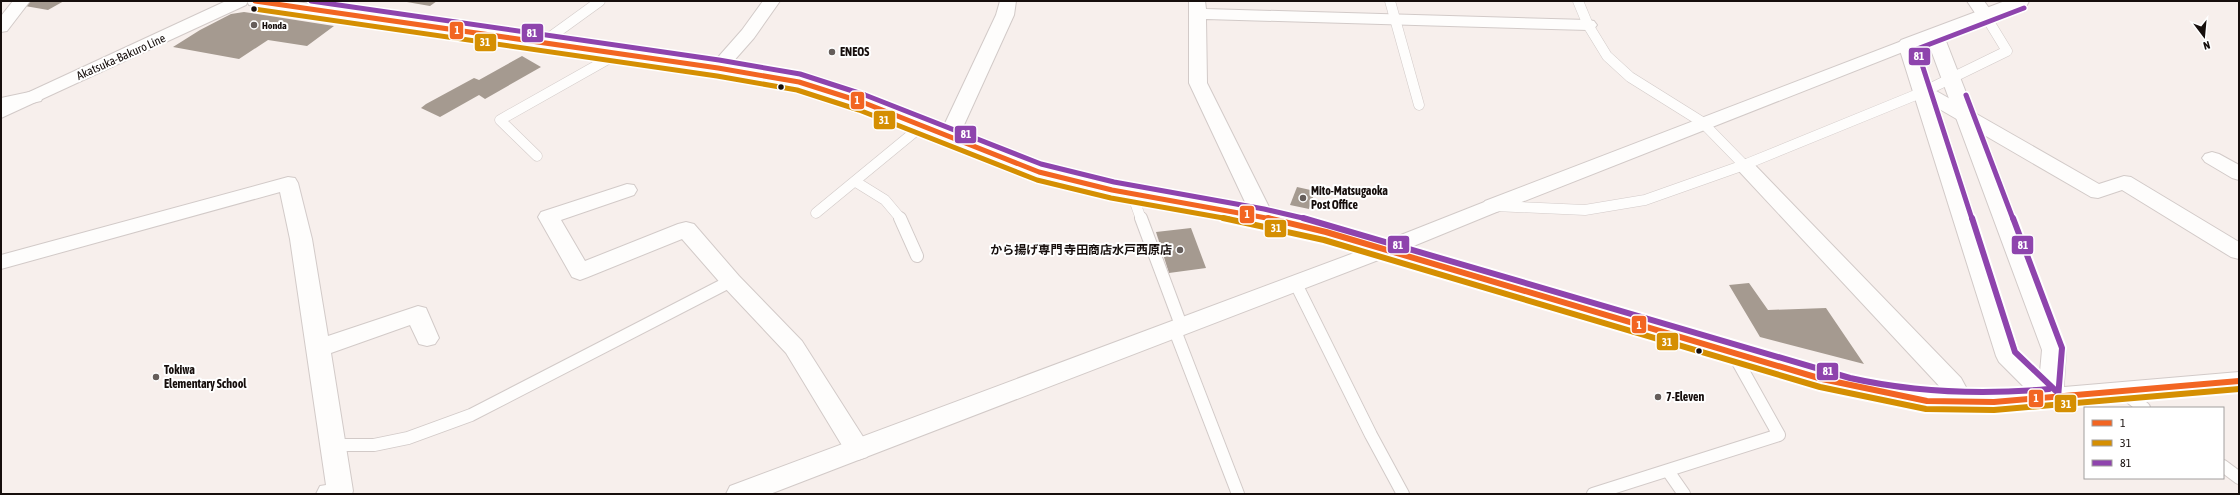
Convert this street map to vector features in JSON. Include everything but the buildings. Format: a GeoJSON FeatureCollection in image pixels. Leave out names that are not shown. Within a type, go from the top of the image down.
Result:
{"type":"FeatureCollection","features":[{"type":"Feature","properties":{"kind":"main road"},"geometry":{"type":"LineString","coordinates":[[2,24],[22,1]]}},
{"type":"Feature","properties":{"kind":"main road","name":"Akatsuka-Bakuro Line"},"geometry":{"type":"LineString","coordinates":[[1,112],[240,1]]}},
{"type":"Feature","properties":{"kind":"main road"},"geometry":{"type":"LineString","coordinates":[[255,1],[718,68],[820,87],[923,125],[1039,172],[1132,194],[1263,217],[1386,249],[1733,353],[1878,393],[1927,401],[1961,402],[2050,397],[2239,381]]}},
{"type":"Feature","properties":{"kind":"main road"},"geometry":{"type":"LineString","coordinates":[[718,68],[748,34],[772,1]]}},
{"type":"Feature","properties":{"kind":"main road"},"geometry":{"type":"LineString","coordinates":[[949,136],[1005,15],[1008,1]]}},
{"type":"Feature","properties":{"kind":"main road"},"geometry":{"type":"LineString","coordinates":[[740,494],[1178,326],[1386,249],[1702,122],[1934,34],[1980,8],[2021,1]]}},
{"type":"Feature","properties":{"kind":"main road"},"geometry":{"type":"LineString","coordinates":[[1263,217],[1198,83],[1197,7],[1396,21],[1588,25]]}},
{"type":"Feature","properties":{"kind":"main road"},"geometry":{"type":"LineString","coordinates":[[1934,34],[1952,78],[2054,350],[2050,397]]}},
{"type":"Feature","properties":{"kind":"main road"},"geometry":{"type":"LineString","coordinates":[[1907,44],[1924,92],[2008,356],[2050,397]]}},
{"type":"Feature","properties":{"kind":"main road"},"geometry":{"type":"LineString","coordinates":[[1924,92],[2098,192],[2124,182],[2239,252]]}},
{"type":"Feature","properties":{"kind":"main road"},"geometry":{"type":"LineString","coordinates":[[1,104],[34,97]]}},
{"type":"Feature","properties":{"kind":"main road"},"geometry":{"type":"LineString","coordinates":[[2212,158],[2239,174]]}},
{"type":"Feature","properties":{"kind":"main road"},"geometry":{"type":"LineString","coordinates":[[1744,164],[1952,384],[1961,402]]}},
{"type":"Feature","properties":{"kind":"main road"},"geometry":{"type":"LineString","coordinates":[[1,262],[288,183],[301,239],[332,445],[336,493]]}},
{"type":"Feature","properties":{"kind":"main road"},"geometry":{"type":"LineString","coordinates":[[627,190],[549,217],[580,272],[686,229],[731,281],[794,347],[858,450]]}},
{"type":"Feature","properties":{"kind":"main road"},"geometry":{"type":"LineString","coordinates":[[317,349],[418,314],[427,338]]}},
{"type":"Feature","properties":{"kind":"lane"},"geometry":{"type":"LineString","coordinates":[[542,43],[600,1]]}},
{"type":"Feature","properties":{"kind":"lane"},"geometry":{"type":"LineString","coordinates":[[1390,1],[1419,105]]}},
{"type":"Feature","properties":{"kind":"lane"},"geometry":{"type":"LineString","coordinates":[[1578,1],[1588,25],[1607,56],[1630,77],[1702,122],[1744,164]]}},
{"type":"Feature","properties":{"kind":"lane"},"geometry":{"type":"LineString","coordinates":[[1492,206],[1584,210],[1645,200],[1744,164],[1924,92],[2007,52],[1980,8]]}},
{"type":"Feature","properties":{"kind":"lane"},"geometry":{"type":"LineString","coordinates":[[537,156],[500,120],[617,54]]}},
{"type":"Feature","properties":{"kind":"lane"},"geometry":{"type":"LineString","coordinates":[[816,213],[856,182],[923,125]]}},
{"type":"Feature","properties":{"kind":"lane"},"geometry":{"type":"LineString","coordinates":[[856,182],[885,200],[899,215],[917,256]]}},
{"type":"Feature","properties":{"kind":"lane"},"geometry":{"type":"LineString","coordinates":[[1132,194],[1238,494]]}},
{"type":"Feature","properties":{"kind":"lane"},"geometry":{"type":"LineString","coordinates":[[332,445],[374,445],[408,438],[471,415],[731,281]]}},
{"type":"Feature","properties":{"kind":"lane"},"geometry":{"type":"LineString","coordinates":[[1295,282],[1364,422],[1403,494]]}},
{"type":"Feature","properties":{"kind":"lane"},"geometry":{"type":"LineString","coordinates":[[1593,494],[1779,434],[1733,353]]}},
{"type":"Feature","properties":{"kind":"lane"},"geometry":{"type":"LineString","coordinates":[[2122,391],[2143,407]]}},
{"type":"Feature","properties":{"kind":"lane"},"geometry":{"type":"LineString","coordinates":[[2224,467],[2239,478]]}},
{"type":"Feature","properties":{"kind":"lane"},"geometry":{"type":"LineString","coordinates":[[1668,470],[1684,494]]}},
{"type":"Feature","properties":{"kind":"transit line","name":"1"},"geometry":{"type":"LineString","coordinates":[[255,1],[718,68],[799,82],[862,102],[1039,172],[1112,190],[1263,217],[1326,232],[1822,379],[1927,401],[1994,402],[2239,381]]}},
{"type":"Feature","properties":{"kind":"transit line","name":"81"},"geometry":{"type":"LineString","coordinates":[[311,1],[719,60],[800,74],[865,95],[1041,164],[1114,182],[1264,209],[1328,224],[1850,378],[1901,388],[1949,393],[1997,393],[2049,389]]}},
{"type":"Feature","properties":{"kind":"transit line","name":"81"},"geometry":{"type":"LineString","coordinates":[[2024,8],[1917,49],[2015,352],[2056,391]]}},
{"type":"Feature","properties":{"kind":"transit line","name":"31"},"geometry":{"type":"LineString","coordinates":[[254,9],[717,76],[797,90],[859,110],[1037,180],[1111,198],[1261,225],[1324,240],[1820,387],[1926,409],[1994,410],[2239,389]]}},
{"type":"Feature","properties":{"kind":"transit line","name":"81"},"geometry":{"type":"LineString","coordinates":[[1966,95],[2062,348],[2058,398]]}},
{"type":"Feature","properties":{"kind":"place","name":"Honda"},"geometry":{"type":"Point","coordinates":[254,25]}},
{"type":"Feature","properties":{"kind":"place","name":"ENEOS"},"geometry":{"type":"Point","coordinates":[832,52]}},
{"type":"Feature","properties":{"kind":"place","name":"Mito-Matsugaoka Post Office"},"geometry":{"type":"Point","coordinates":[1303,198]}},
{"type":"Feature","properties":{"kind":"place","name":"から揚げ専門 寺田商店水戸西原店"},"geometry":{"type":"Point","coordinates":[1180,250]}},
{"type":"Feature","properties":{"kind":"place","name":"Tokiwa Elementary School"},"geometry":{"type":"Point","coordinates":[156,377]}},
{"type":"Feature","properties":{"kind":"place","name":"7-Eleven"},"geometry":{"type":"Point","coordinates":[1658,397]}}]}
